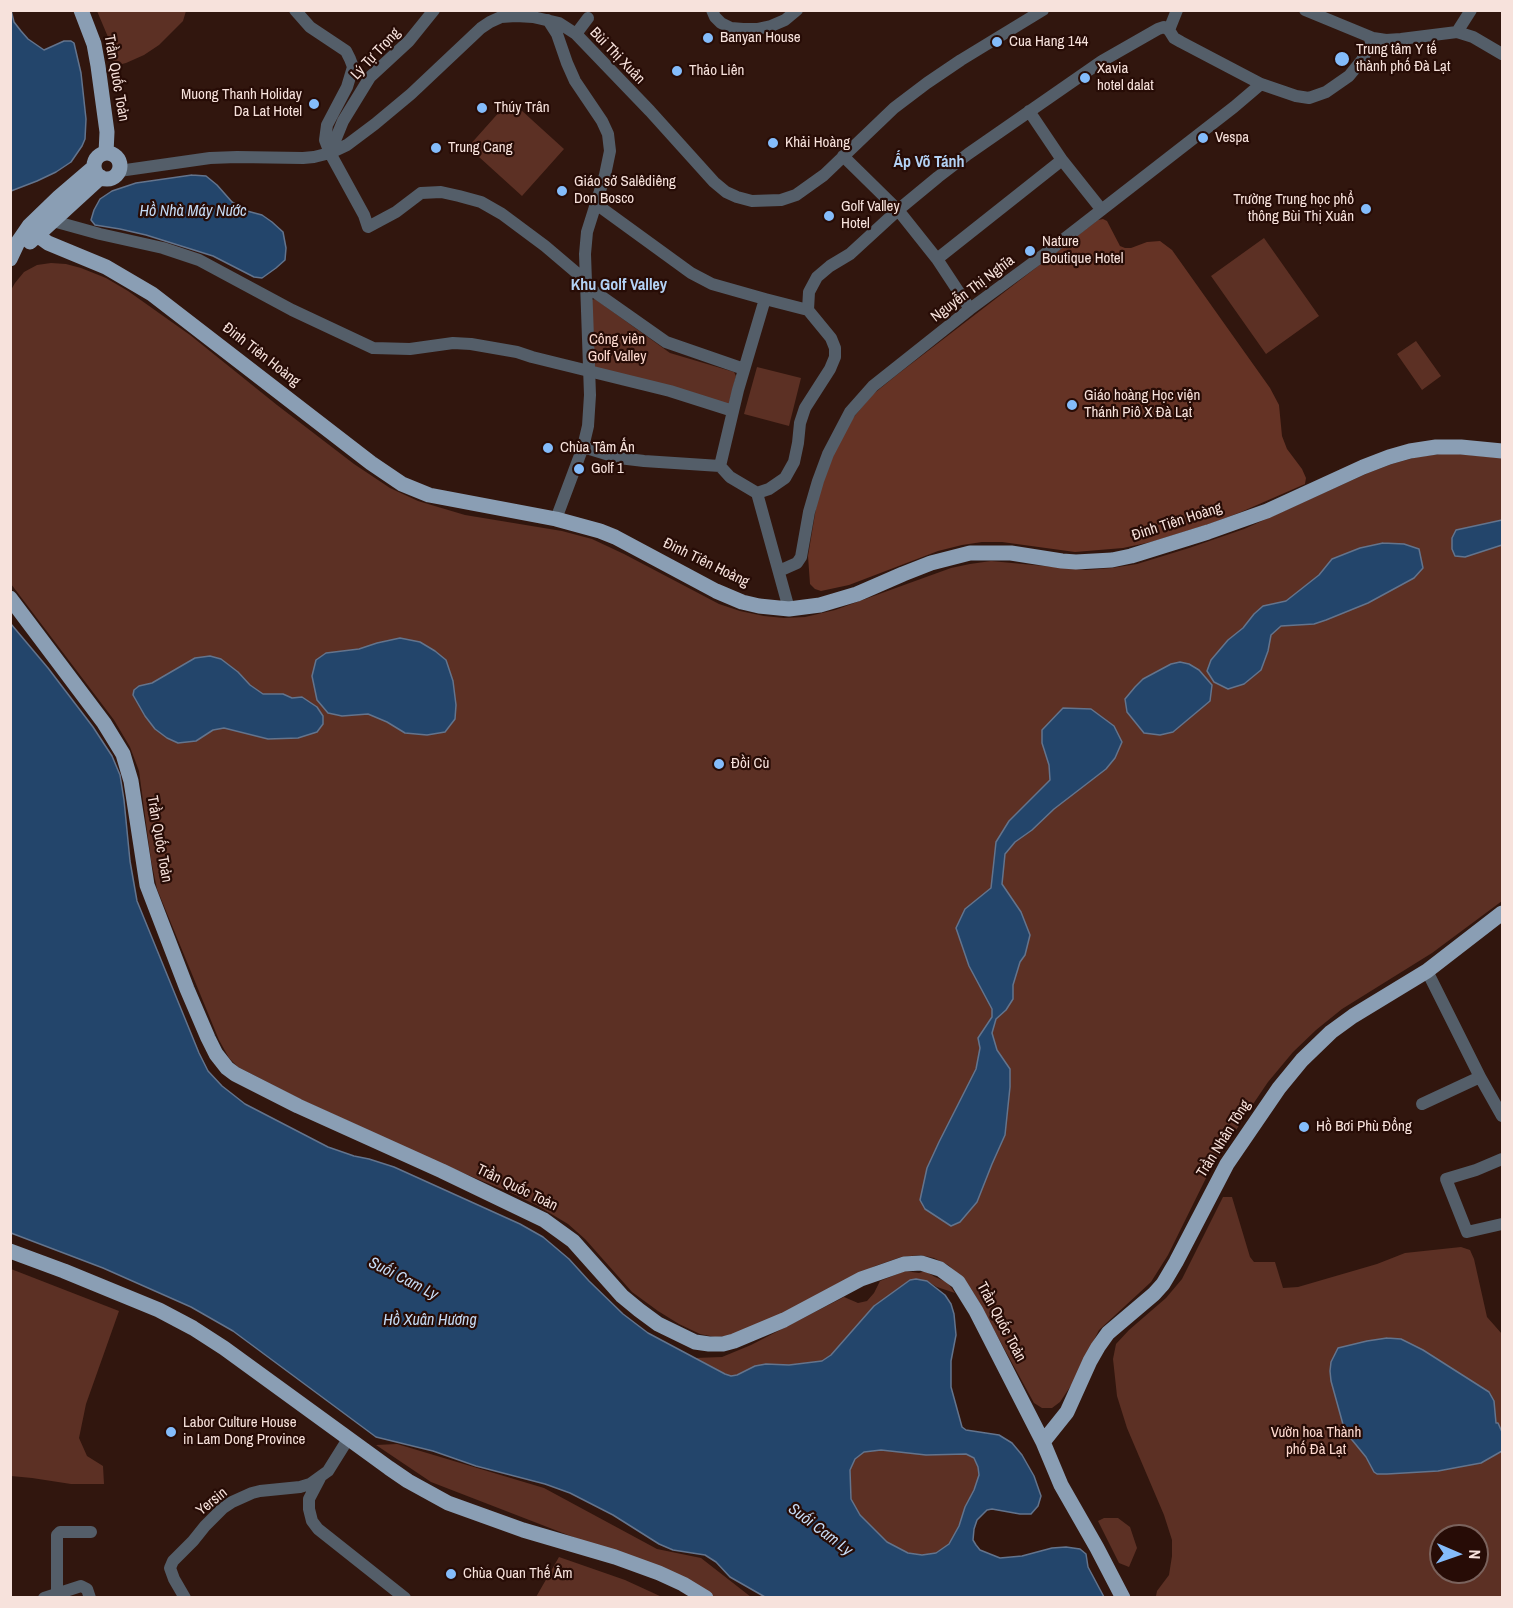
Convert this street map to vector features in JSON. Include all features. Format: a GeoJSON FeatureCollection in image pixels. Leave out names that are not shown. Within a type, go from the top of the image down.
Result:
{"type":"FeatureCollection","features":[{"type":"Feature","properties":{"kind":"main road","name":"Trần Quốc Toản"},"geometry":{"type":"LineString","coordinates":[[81,10],[94,44],[98,66],[107,132],[106,153]]}},
{"type":"Feature","properties":{"kind":"main road"},"geometry":{"type":"LineString","coordinates":[[106,153],[114,156],[118,159],[119,171],[113,177],[105,179],[97,172],[96,159],[106,153]]}},
{"type":"Feature","properties":{"kind":"main road"},"geometry":{"type":"LineString","coordinates":[[33,230],[53,221],[97,172]]}},
{"type":"Feature","properties":{"kind":"main road"},"geometry":{"type":"LineString","coordinates":[[10,260],[18,242],[33,230],[59,197],[97,172]]}},
{"type":"Feature","properties":{"kind":"main road","name":"Đinh Tiên Hoàng"},"geometry":{"type":"LineString","coordinates":[[33,230],[48,243],[106,267],[152,294],[370,463],[402,484],[438,497],[556,519],[600,531],[716,591],[742,602],[775,608],[789,609],[836,601],[922,567],[953,556],[970,553],[1011,553],[1076,562],[1112,560],[1131,556],[1267,511],[1363,467],[1410,450],[1444,447],[1503,451]]}},
{"type":"Feature","properties":{"kind":"main road","name":"Trần Quốc Toản"},"geometry":{"type":"LineString","coordinates":[[10,598],[104,723],[123,753],[131,782],[147,885],[208,1038],[226,1068],[298,1106],[544,1220],[573,1241],[622,1296],[639,1310],[658,1324],[695,1342],[723,1344],[734,1341],[784,1320],[861,1279],[904,1264],[921,1263],[940,1269],[958,1282],[967,1295],[1043,1442],[1061,1485],[1123,1598]]}},
{"type":"Feature","properties":{"kind":"main road","name":"Trần Nhân Tông"},"geometry":{"type":"LineString","coordinates":[[1043,1442],[1067,1412],[1090,1361],[1107,1333],[1163,1284],[1227,1164],[1279,1088],[1302,1060],[1331,1032],[1427,971],[1503,913]]}},
{"type":"Feature","properties":{"kind":"main road"},"geometry":{"type":"LineString","coordinates":[[10,1251],[159,1310],[193,1328],[408,1481],[448,1503],[523,1530],[615,1557],[659,1573],[706,1598]]}},
{"type":"Feature","properties":{"kind":"street"},"geometry":{"type":"LineString","coordinates":[[295,10],[310,27],[346,51],[353,67],[347,87],[327,125],[326,140],[330,153],[364,215],[368,227],[396,212],[421,193],[441,192],[481,202],[502,214],[545,246],[585,282],[666,342],[744,369]]}},
{"type":"Feature","properties":{"kind":"street","name":"Lý Tự Trọng"},"geometry":{"type":"LineString","coordinates":[[330,153],[343,121],[370,77],[409,41],[434,10]]}},
{"type":"Feature","properties":{"kind":"street"},"geometry":{"type":"LineString","coordinates":[[712,10],[721,23],[731,28],[743,29],[771,26],[785,20],[797,10]]}},
{"type":"Feature","properties":{"kind":"street","name":"Bùi Thị Xuân"},"geometry":{"type":"LineString","coordinates":[[119,171],[210,158],[303,158],[330,153],[347,145],[375,124],[411,94],[481,28],[501,17],[516,16],[559,23],[576,34],[714,182],[726,192],[752,201],[781,200],[796,195],[824,175],[894,108],[927,83],[1043,10]]}},
{"type":"Feature","properties":{"kind":"street"},"geometry":{"type":"LineString","coordinates":[[1170,30],[1177,10]]}},
{"type":"Feature","properties":{"kind":"street"},"geometry":{"type":"LineString","coordinates":[[1305,10],[1373,38],[1401,39],[1457,32],[1473,37],[1503,54]]}},
{"type":"Feature","properties":{"kind":"street"},"geometry":{"type":"LineString","coordinates":[[1457,32],[1471,10]]}},
{"type":"Feature","properties":{"kind":"street"},"geometry":{"type":"LineString","coordinates":[[576,34],[588,18]]}},
{"type":"Feature","properties":{"kind":"street"},"geometry":{"type":"LineString","coordinates":[[548,20],[575,81],[602,121],[608,134],[609,151],[605,175],[587,232],[585,254],[589,371],[588,426],[583,447],[556,519]]}},
{"type":"Feature","properties":{"kind":"street"},"geometry":{"type":"LineString","coordinates":[[808,310],[809,292],[817,278],[830,266],[850,254],[938,177],[1029,111],[1158,28],[1164,27],[1170,30],[1174,38],[1261,84],[1309,98],[1326,92],[1348,76],[1362,60],[1373,38]]}},
{"type":"Feature","properties":{"kind":"street","name":"Nguyễn Thị Nghĩa"},"geometry":{"type":"LineString","coordinates":[[779,571],[797,563],[801,557],[818,481],[828,453],[850,412],[873,386],[1261,84]]}},
{"type":"Feature","properties":{"kind":"street"},"geometry":{"type":"LineString","coordinates":[[1029,111],[1062,160],[1101,209]]}},
{"type":"Feature","properties":{"kind":"street"},"geometry":{"type":"LineString","coordinates":[[843,156],[898,210],[937,259],[970,309]]}},
{"type":"Feature","properties":{"kind":"street"},"geometry":{"type":"LineString","coordinates":[[937,259],[1062,160]]}},
{"type":"Feature","properties":{"kind":"street"},"geometry":{"type":"LineString","coordinates":[[596,204],[691,273],[712,284],[808,310],[831,338],[835,348],[835,357],[805,408],[800,423],[794,462],[785,478],[769,489],[756,493]]}},
{"type":"Feature","properties":{"kind":"street"},"geometry":{"type":"LineString","coordinates":[[53,221],[163,248],[199,260],[292,310],[373,348],[410,349],[453,343],[517,352],[670,391],[733,411]]}},
{"type":"Feature","properties":{"kind":"street"},"geometry":{"type":"LineString","coordinates":[[720,466],[744,369],[765,299]]}},
{"type":"Feature","properties":{"kind":"street"},"geometry":{"type":"LineString","coordinates":[[583,447],[619,458],[720,466],[730,477],[756,493],[789,609]]}},
{"type":"Feature","properties":{"kind":"street"},"geometry":{"type":"LineString","coordinates":[[1427,971],[1480,1077],[1503,1116]]}},
{"type":"Feature","properties":{"kind":"street"},"geometry":{"type":"LineString","coordinates":[[1422,1104],[1480,1077]]}},
{"type":"Feature","properties":{"kind":"street"},"geometry":{"type":"LineString","coordinates":[[1503,1159],[1446,1179],[1467,1232],[1503,1224]]}},
{"type":"Feature","properties":{"kind":"street","name":"Yersin"},"geometry":{"type":"LineString","coordinates":[[185,1598],[170,1569],[173,1561],[223,1508],[260,1491],[310,1484],[328,1471],[348,1439]]}},
{"type":"Feature","properties":{"kind":"street","name":"Yersin"},"geometry":{"type":"LineString","coordinates":[[320,1477],[309,1499],[312,1521],[318,1529],[405,1598]]}},
{"type":"Feature","properties":{"kind":"street"},"geometry":{"type":"LineString","coordinates":[[57,1594],[57,1535],[60,1532],[91,1532]]}},
{"type":"Feature","properties":{"kind":"street"},"geometry":{"type":"LineString","coordinates":[[44,1598],[81,1586],[87,1589],[90,1598]]}},
{"type":"Feature","properties":{"kind":"green space"},"geometry":{"type":"Polygon","coordinates":[[[97,11],[186,11],[183,21],[159,45],[144,55],[114,66],[108,37],[97,11]]]}},
{"type":"Feature","properties":{"kind":"green space"},"geometry":{"type":"Polygon","coordinates":[[[510,100],[564,149],[522,196],[468,147],[510,100]]]}},
{"type":"Feature","properties":{"kind":"green space"},"geometry":{"type":"Polygon","coordinates":[[[1264,238],[1319,316],[1266,354],[1211,276],[1264,238]]]}},
{"type":"Feature","properties":{"kind":"green space"},"geometry":{"type":"Polygon","coordinates":[[[51,263],[81,268],[106,278],[128,291],[190,335],[354,464],[390,488],[418,501],[465,515],[562,531],[592,539],[719,604],[764,616],[805,617],[835,610],[951,568],[991,561],[1086,570],[1137,564],[1244,529],[1392,464],[1417,457],[1448,453],[1502,458],[1502,901],[1432,953],[1342,1009],[1293,1052],[1268,1082],[1208,1174],[1168,1255],[1151,1282],[1099,1330],[1072,1384],[1060,1402],[1052,1408],[1042,1408],[1034,1403],[965,1280],[948,1265],[934,1258],[920,1255],[901,1257],[875,1266],[763,1323],[730,1336],[715,1337],[700,1334],[679,1324],[632,1292],[585,1239],[568,1224],[538,1206],[302,1100],[238,1067],[229,1058],[219,1040],[157,889],[139,771],[130,747],[114,720],[11,584],[11,290],[24,272],[37,265],[51,263]]]}},
{"type":"Feature","properties":{"kind":"green space","name":"Công viên Golf Valley"},"geometry":{"type":"Polygon","coordinates":[[[595,299],[670,353],[734,372],[736,376],[729,404],[594,369],[592,300],[595,299]]]}},
{"type":"Feature","properties":{"kind":"green space"},"geometry":{"type":"Polygon","coordinates":[[[1416,341],[1441,376],[1422,390],[1397,354],[1416,341]]]}},
{"type":"Feature","properties":{"kind":"green space"},"geometry":{"type":"Polygon","coordinates":[[[757,367],[801,378],[789,426],[744,414],[757,367]]]}},
{"type":"Feature","properties":{"kind":"green space","name":"Vườn hoa Thành phố Đà Lạt"},"geometry":{"type":"Polygon","coordinates":[[[1223,1197],[1232,1197],[1250,1257],[1254,1262],[1275,1262],[1283,1288],[1298,1287],[1377,1264],[1405,1253],[1461,1247],[1470,1250],[1487,1317],[1502,1334],[1502,1597],[1156,1596],[1169,1575],[1172,1540],[1164,1515],[1127,1428],[1117,1396],[1113,1359],[1116,1344],[1166,1298],[1182,1279],[1223,1197]]]}},
{"type":"Feature","properties":{"kind":"green space"},"geometry":{"type":"Polygon","coordinates":[[[11,1269],[119,1311],[86,1404],[79,1438],[87,1456],[103,1466],[104,1484],[71,1484],[11,1476],[11,1269]]]}},
{"type":"Feature","properties":{"kind":"green space"},"geometry":{"type":"Polygon","coordinates":[[[905,1271],[919,1273],[925,1271],[947,1282],[955,1293],[927,1281],[910,1280],[874,1306],[831,1355],[822,1361],[789,1365],[766,1364],[731,1377],[695,1358],[722,1357],[751,1345],[844,1297],[858,1303],[867,1301],[880,1281],[905,1271]]]}},
{"type":"Feature","properties":{"kind":"green space"},"geometry":{"type":"Polygon","coordinates":[[[397,1444],[544,1488],[657,1549],[701,1558],[751,1597],[705,1597],[661,1571],[431,1482],[376,1445],[397,1444]]]}},
{"type":"Feature","properties":{"kind":"green space"},"geometry":{"type":"Polygon","coordinates":[[[881,1450],[926,1455],[966,1454],[974,1458],[979,1475],[949,1545],[935,1553],[922,1555],[908,1553],[887,1542],[860,1515],[851,1499],[850,1470],[855,1459],[864,1452],[881,1450]]]}},
{"type":"Feature","properties":{"kind":"green space"},"geometry":{"type":"Polygon","coordinates":[[[1104,1518],[1118,1518],[1130,1527],[1137,1548],[1129,1567],[1119,1563],[1098,1521],[1104,1518]]]}},
{"type":"Feature","properties":{"kind":"green space"},"geometry":{"type":"Polygon","coordinates":[[[559,1557],[625,1580],[662,1597],[536,1597],[559,1557]]]}},
{"type":"Feature","properties":{"kind":"shaded area"},"geometry":{"type":"Polygon","coordinates":[[[1098,220],[1107,221],[1120,246],[1131,248],[1147,242],[1160,241],[1172,250],[1270,388],[1279,405],[1282,436],[1287,449],[1302,469],[1306,478],[1305,484],[1212,523],[1123,548],[1075,552],[1002,542],[982,542],[938,551],[849,585],[821,591],[815,589],[810,584],[808,556],[817,502],[837,446],[853,418],[872,395],[898,374],[1098,220]]]}},
{"type":"Feature","properties":{"kind":"water"},"geometry":{"type":"Polygon","coordinates":[[[11,10],[14,22],[21,31],[44,50],[64,41],[74,43],[81,73],[86,119],[85,139],[71,162],[56,172],[11,191],[11,10]]]}},
{"type":"Feature","properties":{"kind":"water","name":"Hồ Nhà Máy Nước"},"geometry":{"type":"Polygon","coordinates":[[[192,175],[206,176],[232,202],[247,211],[262,215],[283,232],[286,248],[285,260],[262,278],[254,277],[213,256],[146,235],[95,225],[91,220],[100,199],[112,191],[136,183],[192,175]]]}},
{"type":"Feature","properties":{"kind":"water"},"geometry":{"type":"Polygon","coordinates":[[[1502,520],[1502,545],[1465,557],[1455,556],[1452,549],[1452,538],[1456,530],[1502,520]]]}},
{"type":"Feature","properties":{"kind":"water"},"geometry":{"type":"Polygon","coordinates":[[[1383,543],[1404,544],[1419,549],[1423,568],[1414,578],[1368,603],[1314,624],[1281,626],[1271,635],[1261,670],[1244,684],[1228,689],[1214,682],[1207,671],[1211,660],[1263,606],[1286,601],[1319,575],[1332,559],[1360,548],[1383,543]]]}},
{"type":"Feature","properties":{"kind":"water","name":"Hồ Xuân Hương"},"geometry":{"type":"Polygon","coordinates":[[[11,624],[48,668],[112,756],[120,775],[137,901],[199,1053],[208,1071],[222,1086],[245,1104],[328,1147],[394,1167],[520,1224],[543,1237],[569,1259],[623,1314],[648,1333],[731,1376],[766,1364],[789,1365],[822,1361],[831,1355],[874,1306],[910,1280],[927,1281],[945,1295],[954,1314],[956,1335],[951,1361],[951,1387],[962,1427],[966,1430],[999,1435],[1012,1443],[1034,1476],[1041,1496],[1038,1506],[1031,1514],[987,1510],[977,1520],[973,1540],[980,1550],[1000,1558],[1022,1556],[1052,1548],[1080,1549],[1086,1554],[1088,1567],[1104,1597],[765,1597],[730,1577],[716,1562],[705,1555],[673,1550],[659,1544],[613,1515],[570,1493],[433,1451],[376,1437],[233,1331],[191,1307],[103,1268],[11,1233],[11,624]],[[881,1450],[864,1452],[855,1459],[850,1470],[851,1499],[860,1515],[887,1542],[908,1553],[922,1555],[936,1553],[949,1544],[959,1526],[979,1475],[974,1458],[966,1454],[926,1455],[881,1450]]]}},
{"type":"Feature","properties":{"kind":"water"},"geometry":{"type":"Polygon","coordinates":[[[400,638],[420,642],[446,660],[453,681],[456,705],[455,719],[445,732],[427,735],[405,733],[368,714],[342,716],[328,713],[317,700],[312,676],[316,660],[326,653],[359,649],[400,638]]]}},
{"type":"Feature","properties":{"kind":"water"},"geometry":{"type":"Polygon","coordinates":[[[210,656],[221,659],[263,694],[302,697],[317,707],[323,716],[323,724],[317,732],[298,738],[268,739],[224,728],[213,730],[196,741],[178,743],[167,738],[155,729],[145,716],[133,695],[134,690],[139,686],[152,683],[195,658],[210,656]]]}},
{"type":"Feature","properties":{"kind":"water"},"geometry":{"type":"Polygon","coordinates":[[[1180,662],[1199,670],[1212,685],[1210,701],[1173,732],[1160,735],[1144,733],[1127,712],[1125,699],[1143,679],[1171,664],[1180,662]]]}},
{"type":"Feature","properties":{"kind":"water"},"geometry":{"type":"Polygon","coordinates":[[[1063,708],[1091,709],[1114,726],[1122,742],[1115,758],[1106,769],[1054,809],[1032,830],[1015,842],[1005,854],[1002,884],[1021,912],[1030,935],[1013,985],[1013,999],[996,1019],[992,1033],[997,1050],[1010,1069],[1005,1135],[977,1202],[960,1222],[951,1226],[925,1209],[920,1200],[927,1168],[976,1069],[980,1048],[978,1038],[992,1017],[992,1009],[969,966],[956,928],[965,909],[991,888],[996,842],[1009,821],[1050,780],[1049,765],[1042,743],[1042,730],[1063,708]]]}},
{"type":"Feature","properties":{"kind":"water"},"geometry":{"type":"Polygon","coordinates":[[[1387,1338],[1401,1339],[1423,1350],[1489,1392],[1494,1401],[1496,1423],[1502,1432],[1502,1451],[1481,1463],[1438,1471],[1387,1474],[1374,1472],[1366,1457],[1344,1428],[1330,1371],[1331,1362],[1338,1348],[1387,1338]]]}},
{"type":"Feature","properties":{"kind":"place","name":"Banyan House"},"geometry":{"type":"Point","coordinates":[708,38]}},
{"type":"Feature","properties":{"kind":"place","name":"Cua Hang 144"},"geometry":{"type":"Point","coordinates":[997,42]}},
{"type":"Feature","properties":{"kind":"place","name":"Trung tâm Y tế thành phố Đà Lạt"},"geometry":{"type":"Point","coordinates":[1342,59]}},
{"type":"Feature","properties":{"kind":"place","name":"Thảo Liên"},"geometry":{"type":"Point","coordinates":[677,71]}},
{"type":"Feature","properties":{"kind":"place","name":"Xavia hotel dalat"},"geometry":{"type":"Point","coordinates":[1085,78]}},
{"type":"Feature","properties":{"kind":"place","name":"Muong Thanh Holiday Da Lat Hotel"},"geometry":{"type":"Point","coordinates":[314,104]}},
{"type":"Feature","properties":{"kind":"place","name":"Thúy Trân"},"geometry":{"type":"Point","coordinates":[482,108]}},
{"type":"Feature","properties":{"kind":"place","name":"Vespa"},"geometry":{"type":"Point","coordinates":[1203,138]}},
{"type":"Feature","properties":{"kind":"place","name":"Khải Hoàng"},"geometry":{"type":"Point","coordinates":[773,143]}},
{"type":"Feature","properties":{"kind":"place","name":"Trung Cang"},"geometry":{"type":"Point","coordinates":[436,148]}},
{"type":"Feature","properties":{"kind":"place","name":"Giáo sở Salêdiêng Don Bosco"},"geometry":{"type":"Point","coordinates":[562,191]}},
{"type":"Feature","properties":{"kind":"place","name":"Trường Trung học phổ thông Bùi Thị Xuân"},"geometry":{"type":"Point","coordinates":[1366,209]}},
{"type":"Feature","properties":{"kind":"place","name":"Golf Valley Hotel"},"geometry":{"type":"Point","coordinates":[829,216]}},
{"type":"Feature","properties":{"kind":"place","name":"Nature Boutique Hotel"},"geometry":{"type":"Point","coordinates":[1030,251]}},
{"type":"Feature","properties":{"kind":"place","name":"Giáo hoàng Học viện Thánh Piô X Đà Lạt"},"geometry":{"type":"Point","coordinates":[1072,405]}},
{"type":"Feature","properties":{"kind":"place","name":"Chùa Tâm Ấn"},"geometry":{"type":"Point","coordinates":[548,448]}},
{"type":"Feature","properties":{"kind":"place","name":"Golf 1"},"geometry":{"type":"Point","coordinates":[579,469]}},
{"type":"Feature","properties":{"kind":"place","name":"Đồi Cù"},"geometry":{"type":"Point","coordinates":[719,764]}},
{"type":"Feature","properties":{"kind":"place","name":"Hồ Bơi Phù Đổng"},"geometry":{"type":"Point","coordinates":[1304,1127]}},
{"type":"Feature","properties":{"kind":"place","name":"Labor Culture House in Lam Dong Province"},"geometry":{"type":"Point","coordinates":[171,1432]}},
{"type":"Feature","properties":{"kind":"place","name":"Chùa Quan Thế Âm"},"geometry":{"type":"Point","coordinates":[451,1574]}},
{"type":"Feature","properties":{"kind":"district","name":"Ấp Võ Tánh"},"geometry":{"type":"Point","coordinates":[929,163]}},
{"type":"Feature","properties":{"kind":"district","name":"Khu Golf Valley"},"geometry":{"type":"Point","coordinates":[619,286]}},
{"type":"Feature","properties":{"kind":"water label","name":"Suối Cam Ly"},"geometry":{"type":"Point","coordinates":[403,1279]}},
{"type":"Feature","properties":{"kind":"water label","name":"Suối Cam Ly"},"geometry":{"type":"Point","coordinates":[820,1530]}}]}
